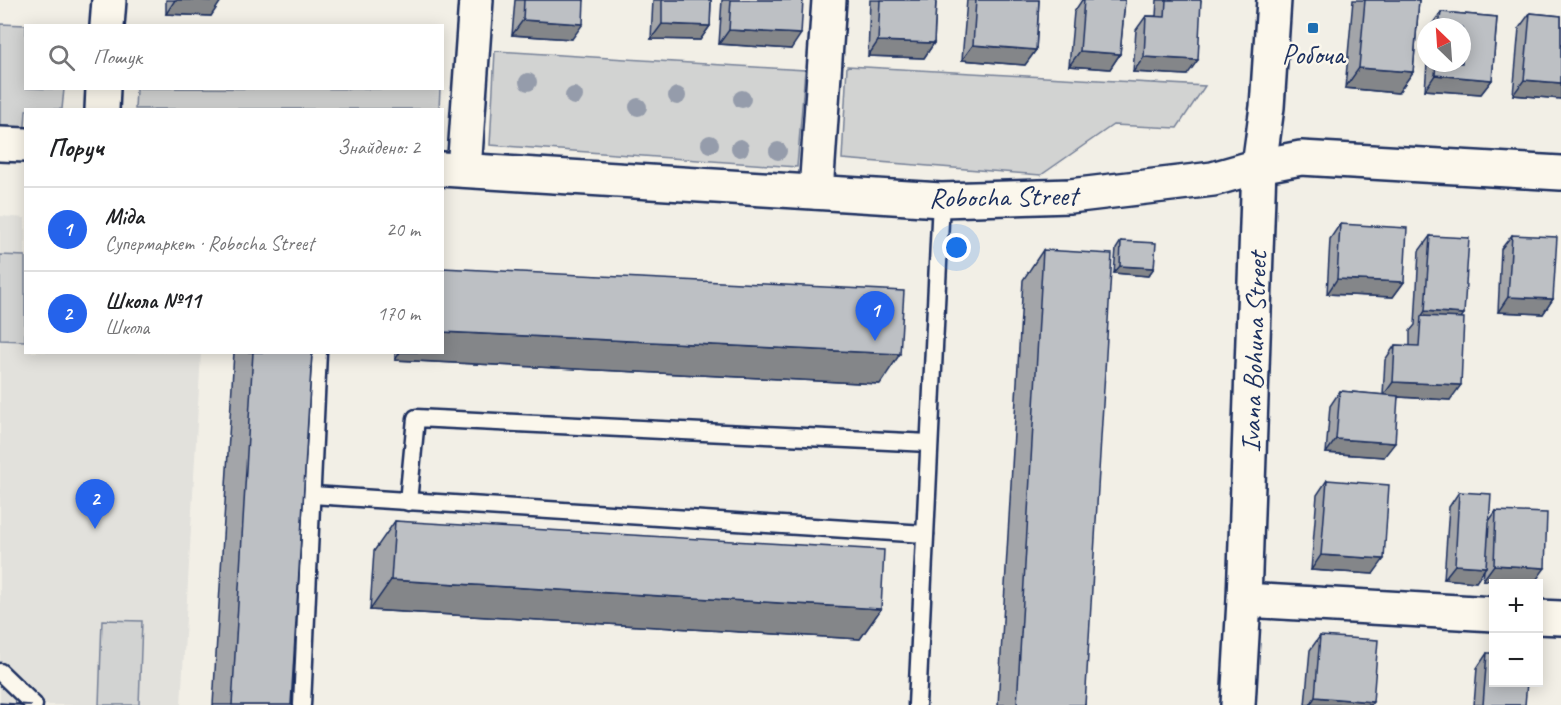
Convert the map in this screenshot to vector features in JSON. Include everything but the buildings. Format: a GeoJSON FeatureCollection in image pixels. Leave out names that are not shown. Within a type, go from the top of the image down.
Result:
{"type":"FeatureCollection","features":[{"type":"Feature","properties":{"kind":"street"},"geometry":{"type":"LineString","coordinates":[[107,24],[109,0]]}},
{"type":"Feature","properties":{"kind":"street"},"geometry":{"type":"LineString","coordinates":[[453,170],[476,0]]}},
{"type":"Feature","properties":{"kind":"street"},"geometry":{"type":"LineString","coordinates":[[816,192],[829,0]]}},
{"type":"Feature","properties":{"kind":"street","name":"Ivana Bohuna Street"},"geometry":{"type":"LineString","coordinates":[[1238,705],[1245,600],[1259,166],[1267,107],[1274,0]]}},
{"type":"Feature","properties":{"kind":"street"},"geometry":{"type":"LineString","coordinates":[[102,108],[103,90]]}},
{"type":"Feature","properties":{"kind":"street"},"geometry":{"type":"LineString","coordinates":[[0,144],[24,145]]}},
{"type":"Feature","properties":{"kind":"street","name":"Robocha Street"},"geometry":{"type":"LineString","coordinates":[[453,170],[941,200],[1070,196],[1213,179],[1259,166],[1301,158],[1561,173]]}},
{"type":"Feature","properties":{"kind":"street"},"geometry":{"type":"LineString","coordinates":[[1245,600],[1489,615]]}},
{"type":"Feature","properties":{"kind":"street"},"geometry":{"type":"LineString","coordinates":[[1543,617],[1561,618]]}},
{"type":"Feature","properties":{"kind":"lane"},"geometry":{"type":"LineString","coordinates":[[917,705],[941,200]]}},
{"type":"Feature","properties":{"kind":"lane"},"geometry":{"type":"LineString","coordinates":[[302,705],[318,354]]}},
{"type":"Feature","properties":{"kind":"lane"},"geometry":{"type":"LineString","coordinates":[[408,502],[416,418],[929,443]]}},
{"type":"Feature","properties":{"kind":"lane"},"geometry":{"type":"LineString","coordinates":[[312,495],[925,534]]}},
{"type":"Feature","properties":{"kind":"lane"},"geometry":{"type":"LineString","coordinates":[[0,672],[34,705]]}},
{"type":"Feature","properties":{"kind":"shaded area"},"geometry":{"type":"Polygon","coordinates":[[[0,24],[24,25],[24,90],[64,90],[62,108],[24,108],[24,127],[0,126],[0,24]]]}},
{"type":"Feature","properties":{"kind":"shaded area"},"geometry":{"type":"Polygon","coordinates":[[[495,51],[805,70],[797,167],[490,145],[495,51]]]}},
{"type":"Feature","properties":{"kind":"shaded area"},"geometry":{"type":"Polygon","coordinates":[[[847,66],[1205,86],[1177,128],[1113,125],[1041,175],[842,159],[847,66]]]}},
{"type":"Feature","properties":{"kind":"shaded area"},"geometry":{"type":"Polygon","coordinates":[[[136,90],[440,90],[439,108],[135,108],[136,90]]]}},
{"type":"Feature","properties":{"kind":"shaded area"},"geometry":{"type":"Polygon","coordinates":[[[0,216],[24,218],[24,354],[201,354],[181,705],[0,705],[0,216]]]}},
{"type":"Feature","properties":{"kind":"shaded area"},"geometry":{"type":"Polygon","coordinates":[[[0,255],[24,256],[24,341],[0,340],[0,255]]]}},
{"type":"Feature","properties":{"kind":"shaded area"},"geometry":{"type":"Polygon","coordinates":[[[102,620],[142,621],[139,705],[99,705],[102,620]]]}},
{"type":"Feature","properties":{"kind":"place","name":"Робоча"},"geometry":{"type":"Point","coordinates":[1313,28]}},
{"type":"Feature","properties":{"kind":"place","name":"Міда"},"geometry":{"type":"Point","coordinates":[875,341]}},
{"type":"Feature","properties":{"kind":"place","name":"Школа №11"},"geometry":{"type":"Point","coordinates":[95,529]}}]}
